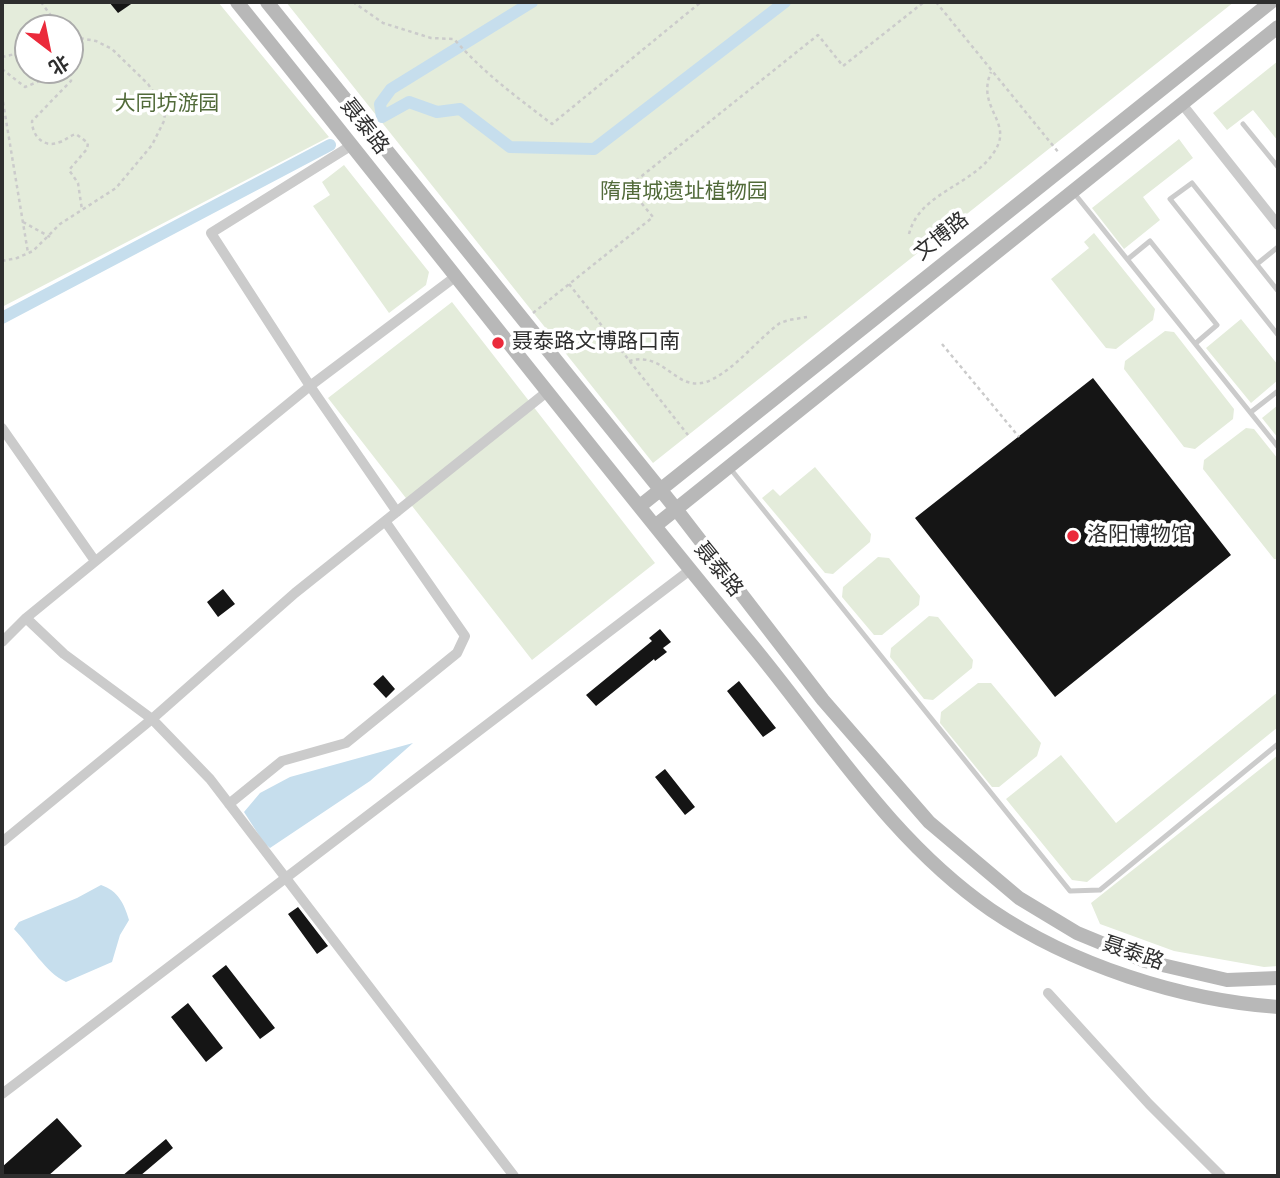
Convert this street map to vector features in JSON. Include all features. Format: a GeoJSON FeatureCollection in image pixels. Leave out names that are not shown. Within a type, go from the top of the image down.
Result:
{"type":"FeatureCollection","features":[{"type":"Feature","properties":{"kind":"main road","name":"聂泰路"},"geometry":{"type":"LineString","coordinates":[[237,2],[755,649],[850,772],[940,871],[992,911],[1072,954],[1144,982],[1216,1000],[1278,1007]]}},
{"type":"Feature","properties":{"kind":"main road","name":"聂泰路"},"geometry":{"type":"LineString","coordinates":[[267,2],[676,509],[823,701],[929,822],[1019,898],[1077,933],[1145,961],[1227,980],[1278,978]]}},
{"type":"Feature","properties":{"kind":"main road","name":"文博路"},"geometry":{"type":"LineString","coordinates":[[640,506],[1271,2]]}},
{"type":"Feature","properties":{"kind":"main road"},"geometry":{"type":"LineString","coordinates":[[655,526],[1278,27]]}},
{"type":"Feature","properties":{"kind":"street"},"geometry":{"type":"LineString","coordinates":[[1182,104],[1278,225]]}},
{"type":"Feature","properties":{"kind":"street"},"geometry":{"type":"LineString","coordinates":[[352,145],[211,233],[310,386],[397,512]]}},
{"type":"Feature","properties":{"kind":"street"},"geometry":{"type":"LineString","coordinates":[[2,642],[26,618],[310,386],[455,277]]}},
{"type":"Feature","properties":{"kind":"street"},"geometry":{"type":"LineString","coordinates":[[2,842],[152,719],[295,593],[548,391]]}},
{"type":"Feature","properties":{"kind":"street"},"geometry":{"type":"LineString","coordinates":[[2,428],[95,561]]}},
{"type":"Feature","properties":{"kind":"street"},"geometry":{"type":"LineString","coordinates":[[229,804],[282,761],[345,743],[457,653],[465,636],[385,522]]}},
{"type":"Feature","properties":{"kind":"street"},"geometry":{"type":"LineString","coordinates":[[2,1094],[690,570]]}},
{"type":"Feature","properties":{"kind":"street"},"geometry":{"type":"LineString","coordinates":[[26,618],[64,653],[152,719],[209,779],[514,1176]]}},
{"type":"Feature","properties":{"kind":"street"},"geometry":{"type":"LineString","coordinates":[[1048,993],[1149,1104],[1220,1176]]}},
{"type":"Feature","properties":{"kind":"lane"},"geometry":{"type":"LineString","coordinates":[[1243,124],[1278,167]]}},
{"type":"Feature","properties":{"kind":"lane"},"geometry":{"type":"LineString","coordinates":[[1278,291],[1192,183],[1170,200],[1278,335]]}},
{"type":"Feature","properties":{"kind":"lane"},"geometry":{"type":"LineString","coordinates":[[1073,191],[1278,447]]}},
{"type":"Feature","properties":{"kind":"lane"},"geometry":{"type":"LineString","coordinates":[[1128,259],[1150,240],[1217,324],[1196,344]]}},
{"type":"Feature","properties":{"kind":"lane"},"geometry":{"type":"LineString","coordinates":[[1256,264],[1278,247]]}},
{"type":"Feature","properties":{"kind":"lane"},"geometry":{"type":"LineString","coordinates":[[1251,412],[1278,391]]}},
{"type":"Feature","properties":{"kind":"lane"},"geometry":{"type":"LineString","coordinates":[[729,467],[1070,891],[1100,890],[1278,744]]}},
{"type":"Feature","properties":{"kind":"path"},"geometry":{"type":"LineString","coordinates":[[353,2],[383,23],[430,38],[454,39],[488,76],[552,124],[701,2]]}},
{"type":"Feature","properties":{"kind":"path"},"geometry":{"type":"LineString","coordinates":[[524,321],[653,218],[628,187],[818,35],[843,66],[924,2]]}},
{"type":"Feature","properties":{"kind":"path"},"geometry":{"type":"LineString","coordinates":[[936,2],[1068,164]]}},
{"type":"Feature","properties":{"kind":"path"},"geometry":{"type":"LineString","coordinates":[[2,261],[29,254],[50,237],[60,224],[116,188],[135,169],[152,145],[164,118],[163,106],[148,84],[112,49],[84,39]]}},
{"type":"Feature","properties":{"kind":"path"},"geometry":{"type":"LineString","coordinates":[[2,69],[26,87],[64,71],[71,76],[71,81],[32,121],[32,131],[38,140],[48,144],[56,144],[76,134],[88,143],[87,149],[69,170],[78,183],[82,210]]}},
{"type":"Feature","properties":{"kind":"path"},"geometry":{"type":"LineString","coordinates":[[909,234],[921,209],[981,166],[992,156],[998,145],[998,120],[989,103],[986,89],[992,72]]}},
{"type":"Feature","properties":{"kind":"path"},"geometry":{"type":"LineString","coordinates":[[2,83],[2,103],[29,254]]}},
{"type":"Feature","properties":{"kind":"path"},"geometry":{"type":"LineString","coordinates":[[23,222],[50,237]]}},
{"type":"Feature","properties":{"kind":"path"},"geometry":{"type":"LineString","coordinates":[[569,284],[688,435]]}},
{"type":"Feature","properties":{"kind":"path"},"geometry":{"type":"LineString","coordinates":[[629,361],[649,358],[688,383],[700,383],[725,371],[780,323],[807,317]]}},
{"type":"Feature","properties":{"kind":"path"},"geometry":{"type":"LineString","coordinates":[[942,344],[1019,437]]}},
{"type":"Feature","properties":{"kind":"green space","name":"大同坊游园"},"geometry":{"type":"Polygon","coordinates":[[[2,2],[218,2],[329,137],[2,307],[2,2]]]}},
{"type":"Feature","properties":{"kind":"green space","name":"隋唐城遗址植物园"},"geometry":{"type":"Polygon","coordinates":[[[286,2],[1234,2],[653,463],[286,2]]]}},
{"type":"Feature","properties":{"kind":"green space"},"geometry":{"type":"Polygon","coordinates":[[[1278,61],[1278,141],[1253,110],[1227,130],[1213,113],[1278,61]]]}},
{"type":"Feature","properties":{"kind":"green space"},"geometry":{"type":"Polygon","coordinates":[[[1179,139],[1193,158],[1143,197],[1160,220],[1124,249],[1092,208],[1179,139]]]}},
{"type":"Feature","properties":{"kind":"green space"},"geometry":{"type":"Polygon","coordinates":[[[344,165],[429,272],[426,285],[389,313],[313,206],[330,195],[322,182],[344,165]]]}},
{"type":"Feature","properties":{"kind":"green space"},"geometry":{"type":"Polygon","coordinates":[[[1094,233],[1155,309],[1153,320],[1116,349],[1106,348],[1051,279],[1089,248],[1084,242],[1094,233]]]}},
{"type":"Feature","properties":{"kind":"green space"},"geometry":{"type":"Polygon","coordinates":[[[452,302],[655,563],[532,660],[328,398],[452,302]]]}},
{"type":"Feature","properties":{"kind":"green space"},"geometry":{"type":"Polygon","coordinates":[[[1241,319],[1278,365],[1278,380],[1251,403],[1206,348],[1241,319]]]}},
{"type":"Feature","properties":{"kind":"green space"},"geometry":{"type":"Polygon","coordinates":[[[1165,331],[1174,332],[1234,409],[1233,419],[1195,449],[1184,447],[1124,369],[1125,361],[1165,331]]]}},
{"type":"Feature","properties":{"kind":"green space"},"geometry":{"type":"Polygon","coordinates":[[[1278,405],[1278,438],[1262,418],[1278,405]]]}},
{"type":"Feature","properties":{"kind":"green space"},"geometry":{"type":"Polygon","coordinates":[[[1246,428],[1254,429],[1278,459],[1278,559],[1274,559],[1203,469],[1204,460],[1246,428]]]}},
{"type":"Feature","properties":{"kind":"green space"},"geometry":{"type":"Polygon","coordinates":[[[815,467],[871,534],[870,542],[833,574],[825,573],[762,498],[773,489],[780,496],[815,467]]]}},
{"type":"Feature","properties":{"kind":"green space"},"geometry":{"type":"Polygon","coordinates":[[[878,557],[889,558],[920,596],[919,605],[882,635],[874,635],[842,597],[843,587],[878,557]]]}},
{"type":"Feature","properties":{"kind":"green space"},"geometry":{"type":"Polygon","coordinates":[[[929,616],[938,617],[973,660],[972,668],[933,700],[924,699],[890,657],[891,648],[929,616]]]}},
{"type":"Feature","properties":{"kind":"green space"},"geometry":{"type":"Polygon","coordinates":[[[978,683],[991,683],[1041,743],[1037,756],[999,787],[992,787],[940,723],[941,712],[978,683]]]}},
{"type":"Feature","properties":{"kind":"green space"},"geometry":{"type":"Polygon","coordinates":[[[1278,692],[1278,727],[1087,882],[1072,880],[1006,799],[1061,755],[1116,823],[1278,692]]]}},
{"type":"Feature","properties":{"kind":"green space"},"geometry":{"type":"Polygon","coordinates":[[[1278,755],[1278,966],[1264,967],[1174,951],[1100,924],[1091,903],[1278,755]]]}},
{"type":"Feature","properties":{"kind":"water"},"geometry":{"type":"Polygon","coordinates":[[[413,743],[370,781],[270,848],[244,812],[260,793],[290,777],[413,743]]]}},
{"type":"Feature","properties":{"kind":"water"},"geometry":{"type":"Polygon","coordinates":[[[101,885],[119,898],[129,920],[120,935],[112,962],[66,982],[45,965],[14,929],[19,922],[101,885]]]}},
{"type":"Feature","properties":{"kind":"building"},"geometry":{"type":"Polygon","coordinates":[[[109,2],[134,2],[118,13],[109,2]]]}},
{"type":"Feature","properties":{"kind":"building","name":"洛阳博物馆"},"geometry":{"type":"Polygon","coordinates":[[[1093,378],[1231,555],[1055,697],[915,518],[1093,378]]]}},
{"type":"Feature","properties":{"kind":"building"},"geometry":{"type":"Polygon","coordinates":[[[223,589],[235,604],[218,617],[207,602],[223,589]]]}},
{"type":"Feature","properties":{"kind":"building"},"geometry":{"type":"Polygon","coordinates":[[[660,629],[671,642],[663,648],[667,652],[655,661],[654,659],[596,706],[586,695],[652,641],[649,638],[660,629]]]}},
{"type":"Feature","properties":{"kind":"building"},"geometry":{"type":"Polygon","coordinates":[[[383,675],[395,689],[386,698],[373,684],[383,675]]]}},
{"type":"Feature","properties":{"kind":"building"},"geometry":{"type":"Polygon","coordinates":[[[739,681],[776,728],[763,737],[727,691],[739,681]]]}},
{"type":"Feature","properties":{"kind":"building"},"geometry":{"type":"Polygon","coordinates":[[[665,769],[695,807],[685,815],[655,777],[665,769]]]}},
{"type":"Feature","properties":{"kind":"building"},"geometry":{"type":"Polygon","coordinates":[[[298,907],[328,946],[317,954],[288,914],[298,907]]]}},
{"type":"Feature","properties":{"kind":"building"},"geometry":{"type":"Polygon","coordinates":[[[226,965],[275,1028],[260,1039],[212,976],[226,965]]]}},
{"type":"Feature","properties":{"kind":"building"},"geometry":{"type":"Polygon","coordinates":[[[188,1003],[223,1048],[206,1062],[171,1017],[188,1003]]]}},
{"type":"Feature","properties":{"kind":"building"},"geometry":{"type":"Polygon","coordinates":[[[57,1118],[82,1146],[48,1176],[2,1176],[2,1167],[57,1118]]]}},
{"type":"Feature","properties":{"kind":"building"},"geometry":{"type":"Polygon","coordinates":[[[166,1139],[173,1148],[140,1176],[122,1176],[166,1139]]]}},
{"type":"Feature","properties":{"kind":"waterway"},"geometry":{"type":"LineString","coordinates":[[532,2],[391,89],[380,104],[382,117],[409,102],[437,112],[460,109],[510,147],[594,149],[785,2]]}},
{"type":"Feature","properties":{"kind":"waterway"},"geometry":{"type":"LineString","coordinates":[[2,318],[330,145]]}},
{"type":"Feature","properties":{"kind":"place","name":"聂泰路文博路口南"},"geometry":{"type":"Point","coordinates":[498,343]}},
{"type":"Feature","properties":{"kind":"place","name":"洛阳博物馆"},"geometry":{"type":"Point","coordinates":[1073,536]}}]}
